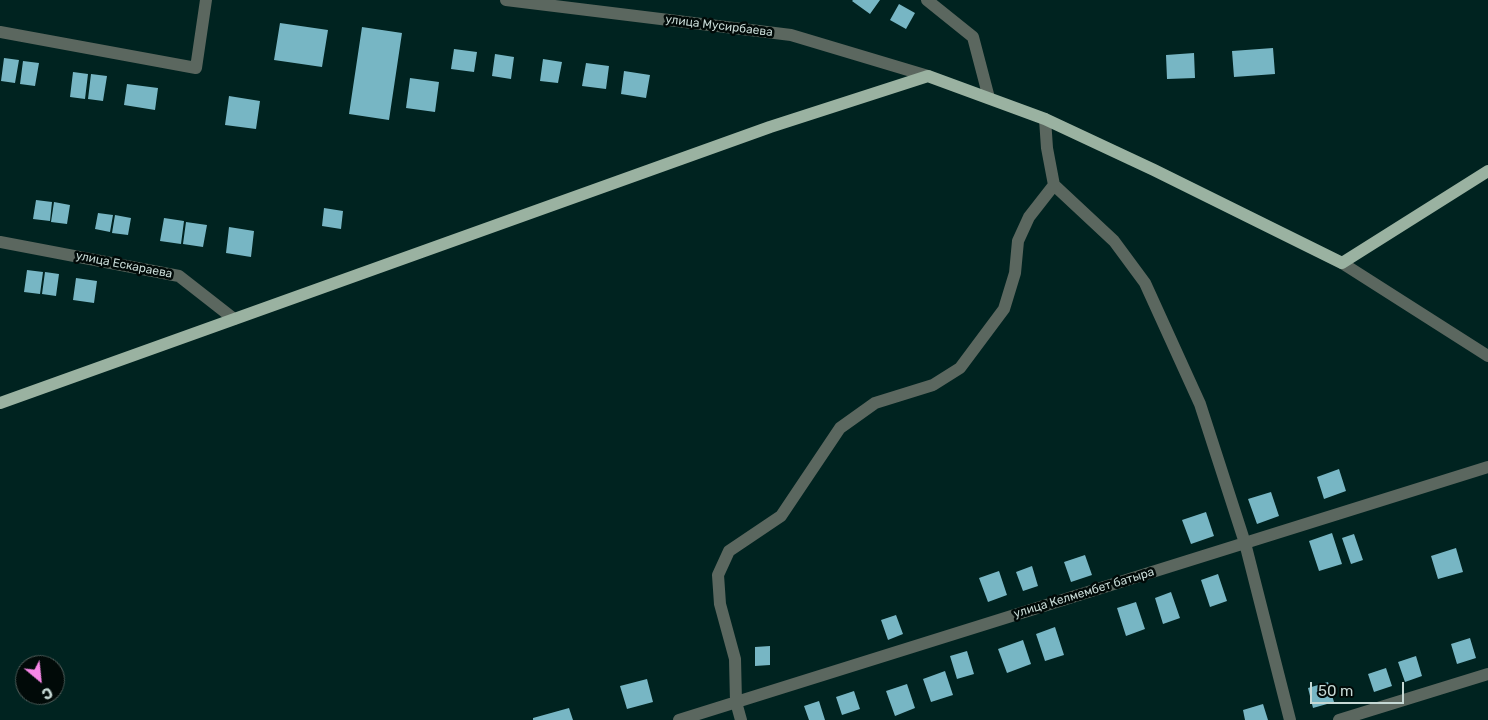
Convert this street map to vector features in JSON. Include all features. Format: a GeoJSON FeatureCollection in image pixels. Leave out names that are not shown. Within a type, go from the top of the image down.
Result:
{"type":"FeatureCollection","features":[{"type":"Feature","properties":{"kind":"main road"},"geometry":{"type":"LineString","coordinates":[[0,403],[770,127],[928,76],[1045,119],[1154,170],[1342,264],[1488,171]]}},
{"type":"Feature","properties":{"kind":"street"},"geometry":{"type":"LineString","coordinates":[[0,32],[196,68],[206,0]]}},
{"type":"Feature","properties":{"kind":"street","name":"улица Мусирбаева"},"geometry":{"type":"LineString","coordinates":[[506,0],[791,35],[928,76]]}},
{"type":"Feature","properties":{"kind":"street"},"geometry":{"type":"LineString","coordinates":[[927,0],[973,37],[989,98]]}},
{"type":"Feature","properties":{"kind":"street"},"geometry":{"type":"LineString","coordinates":[[1045,119],[1047,148],[1054,185],[1114,241],[1145,282],[1200,404],[1245,543],[1290,720]]}},
{"type":"Feature","properties":{"kind":"street"},"geometry":{"type":"LineString","coordinates":[[741,720],[736,702],[735,659],[720,604],[718,575],[728,551],[782,516],[840,428],[875,403],[933,385],[960,368],[1004,309],[1015,273],[1018,240],[1029,218],[1054,185]]}},
{"type":"Feature","properties":{"kind":"street","name":"улица Ескараева"},"geometry":{"type":"LineString","coordinates":[[0,242],[179,276],[234,319]]}},
{"type":"Feature","properties":{"kind":"street"},"geometry":{"type":"LineString","coordinates":[[1342,264],[1488,356]]}},
{"type":"Feature","properties":{"kind":"street","name":"улица Келмембет батыра"},"geometry":{"type":"LineString","coordinates":[[679,720],[1488,467]]}},
{"type":"Feature","properties":{"kind":"street"},"geometry":{"type":"LineString","coordinates":[[1339,720],[1488,674]]}},
{"type":"Feature","properties":{"kind":"building"},"geometry":{"type":"Polygon","coordinates":[[[853,0],[880,0],[870,14],[853,0]]]}},
{"type":"Feature","properties":{"kind":"building"},"geometry":{"type":"Polygon","coordinates":[[[899,4],[915,13],[906,29],[890,20],[899,4]]]}},
{"type":"Feature","properties":{"kind":"building"},"geometry":{"type":"Polygon","coordinates":[[[280,23],[328,30],[322,67],[274,60],[280,23]]]}},
{"type":"Feature","properties":{"kind":"building"},"geometry":{"type":"Polygon","coordinates":[[[362,27],[402,33],[389,120],[349,114],[362,27]]]}},
{"type":"Feature","properties":{"kind":"building"},"geometry":{"type":"Polygon","coordinates":[[[1273,48],[1275,74],[1234,77],[1232,51],[1273,48]]]}},
{"type":"Feature","properties":{"kind":"building"},"geometry":{"type":"Polygon","coordinates":[[[454,49],[477,52],[474,72],[451,69],[454,49]]]}},
{"type":"Feature","properties":{"kind":"building"},"geometry":{"type":"Polygon","coordinates":[[[1194,53],[1195,78],[1167,79],[1166,55],[1194,53]]]}},
{"type":"Feature","properties":{"kind":"building"},"geometry":{"type":"Polygon","coordinates":[[[495,54],[514,57],[511,79],[492,76],[495,54]]]}},
{"type":"Feature","properties":{"kind":"building"},"geometry":{"type":"Polygon","coordinates":[[[4,58],[19,60],[15,83],[1,81],[4,58]]]}},
{"type":"Feature","properties":{"kind":"building"},"geometry":{"type":"Polygon","coordinates":[[[543,59],[562,62],[558,83],[540,81],[543,59]]]}},
{"type":"Feature","properties":{"kind":"building"},"geometry":{"type":"Polygon","coordinates":[[[23,61],[39,63],[35,86],[20,84],[23,61]]]}},
{"type":"Feature","properties":{"kind":"building"},"geometry":{"type":"Polygon","coordinates":[[[586,63],[609,66],[606,89],[582,86],[586,63]]]}},
{"type":"Feature","properties":{"kind":"building"},"geometry":{"type":"Polygon","coordinates":[[[624,71],[650,75],[646,98],[621,94],[624,71]]]}},
{"type":"Feature","properties":{"kind":"building"},"geometry":{"type":"Polygon","coordinates":[[[73,72],[88,74],[85,99],[70,97],[73,72]]]}},
{"type":"Feature","properties":{"kind":"building"},"geometry":{"type":"Polygon","coordinates":[[[91,74],[107,76],[103,101],[88,99],[91,74]]]}},
{"type":"Feature","properties":{"kind":"building"},"geometry":{"type":"Polygon","coordinates":[[[410,78],[439,82],[435,112],[406,108],[410,78]]]}},
{"type":"Feature","properties":{"kind":"building"},"geometry":{"type":"Polygon","coordinates":[[[127,84],[158,88],[155,110],[124,105],[127,84]]]}},
{"type":"Feature","properties":{"kind":"building"},"geometry":{"type":"Polygon","coordinates":[[[229,96],[260,101],[256,129],[225,125],[229,96]]]}},
{"type":"Feature","properties":{"kind":"building"},"geometry":{"type":"Polygon","coordinates":[[[36,200],[52,202],[50,221],[33,219],[36,200]]]}},
{"type":"Feature","properties":{"kind":"building"},"geometry":{"type":"Polygon","coordinates":[[[54,202],[70,205],[67,224],[51,222],[54,202]]]}},
{"type":"Feature","properties":{"kind":"building"},"geometry":{"type":"Polygon","coordinates":[[[324,208],[343,211],[341,229],[322,226],[324,208]]]}},
{"type":"Feature","properties":{"kind":"building"},"geometry":{"type":"Polygon","coordinates":[[[98,213],[113,215],[110,232],[95,229],[98,213]]]}},
{"type":"Feature","properties":{"kind":"building"},"geometry":{"type":"Polygon","coordinates":[[[115,215],[131,218],[128,235],[112,233],[115,215]]]}},
{"type":"Feature","properties":{"kind":"building"},"geometry":{"type":"Polygon","coordinates":[[[164,218],[184,221],[181,244],[160,241],[164,218]]]}},
{"type":"Feature","properties":{"kind":"building"},"geometry":{"type":"Polygon","coordinates":[[[186,222],[207,225],[203,247],[183,244],[186,222]]]}},
{"type":"Feature","properties":{"kind":"building"},"geometry":{"type":"Polygon","coordinates":[[[229,227],[254,231],[251,257],[226,253],[229,227]]]}},
{"type":"Feature","properties":{"kind":"building"},"geometry":{"type":"Polygon","coordinates":[[[27,270],[43,272],[40,294],[24,292],[27,270]]]}},
{"type":"Feature","properties":{"kind":"building"},"geometry":{"type":"Polygon","coordinates":[[[45,272],[59,274],[56,296],[42,294],[45,272]]]}},
{"type":"Feature","properties":{"kind":"building"},"geometry":{"type":"Polygon","coordinates":[[[76,278],[97,281],[94,303],[73,300],[76,278]]]}},
{"type":"Feature","properties":{"kind":"building"},"geometry":{"type":"Polygon","coordinates":[[[1339,469],[1346,491],[1324,499],[1317,477],[1339,469]]]}},
{"type":"Feature","properties":{"kind":"building"},"geometry":{"type":"Polygon","coordinates":[[[1271,492],[1279,516],[1257,524],[1248,499],[1271,492]]]}},
{"type":"Feature","properties":{"kind":"building"},"geometry":{"type":"Polygon","coordinates":[[[1206,512],[1214,536],[1191,544],[1182,520],[1206,512]]]}},
{"type":"Feature","properties":{"kind":"building"},"geometry":{"type":"Polygon","coordinates":[[[1332,533],[1342,564],[1319,571],[1309,541],[1332,533]]]}},
{"type":"Feature","properties":{"kind":"building"},"geometry":{"type":"Polygon","coordinates":[[[1354,534],[1363,560],[1351,564],[1342,538],[1354,534]]]}},
{"type":"Feature","properties":{"kind":"building"},"geometry":{"type":"Polygon","coordinates":[[[1456,548],[1463,572],[1438,579],[1431,556],[1456,548]]]}},
{"type":"Feature","properties":{"kind":"building"},"geometry":{"type":"Polygon","coordinates":[[[1085,555],[1092,575],[1071,582],[1064,562],[1085,555]]]}},
{"type":"Feature","properties":{"kind":"building"},"geometry":{"type":"Polygon","coordinates":[[[1032,566],[1038,586],[1023,591],[1016,572],[1032,566]]]}},
{"type":"Feature","properties":{"kind":"building"},"geometry":{"type":"Polygon","coordinates":[[[999,571],[1007,595],[988,602],[979,578],[999,571]]]}},
{"type":"Feature","properties":{"kind":"building"},"geometry":{"type":"Polygon","coordinates":[[[1218,574],[1227,601],[1210,607],[1201,580],[1218,574]]]}},
{"type":"Feature","properties":{"kind":"building"},"geometry":{"type":"Polygon","coordinates":[[[1171,592],[1180,618],[1163,624],[1155,598],[1171,592]]]}},
{"type":"Feature","properties":{"kind":"building"},"geometry":{"type":"Polygon","coordinates":[[[1136,602],[1145,629],[1126,636],[1117,608],[1136,602]]]}},
{"type":"Feature","properties":{"kind":"building"},"geometry":{"type":"Polygon","coordinates":[[[896,615],[903,634],[888,640],[881,620],[896,615]]]}},
{"type":"Feature","properties":{"kind":"building"},"geometry":{"type":"Polygon","coordinates":[[[1055,627],[1064,655],[1045,661],[1036,634],[1055,627]]]}},
{"type":"Feature","properties":{"kind":"building"},"geometry":{"type":"Polygon","coordinates":[[[1470,638],[1476,658],[1457,664],[1451,644],[1470,638]]]}},
{"type":"Feature","properties":{"kind":"building"},"geometry":{"type":"Polygon","coordinates":[[[1023,640],[1031,664],[1007,673],[998,649],[1023,640]]]}},
{"type":"Feature","properties":{"kind":"building"},"geometry":{"type":"Polygon","coordinates":[[[770,646],[770,665],[755,666],[755,647],[770,646]]]}},
{"type":"Feature","properties":{"kind":"building"},"geometry":{"type":"Polygon","coordinates":[[[967,651],[974,674],[957,679],[950,656],[967,651]]]}},
{"type":"Feature","properties":{"kind":"building"},"geometry":{"type":"Polygon","coordinates":[[[1416,656],[1422,676],[1405,682],[1398,662],[1416,656]]]}},
{"type":"Feature","properties":{"kind":"building"},"geometry":{"type":"Polygon","coordinates":[[[1386,668],[1392,686],[1374,692],[1368,674],[1386,668]]]}},
{"type":"Feature","properties":{"kind":"building"},"geometry":{"type":"Polygon","coordinates":[[[945,671],[953,695],[931,702],[923,679],[945,671]]]}},
{"type":"Feature","properties":{"kind":"building"},"geometry":{"type":"Polygon","coordinates":[[[647,679],[653,702],[627,709],[620,686],[647,679]]]}},
{"type":"Feature","properties":{"kind":"building"},"geometry":{"type":"Polygon","coordinates":[[[1328,682],[1334,702],[1313,708],[1308,688],[1328,682]]]}},
{"type":"Feature","properties":{"kind":"building"},"geometry":{"type":"Polygon","coordinates":[[[907,684],[915,708],[895,716],[886,691],[907,684]]]}},
{"type":"Feature","properties":{"kind":"building"},"geometry":{"type":"Polygon","coordinates":[[[854,691],[860,709],[842,715],[836,697],[854,691]]]}},
{"type":"Feature","properties":{"kind":"building"},"geometry":{"type":"Polygon","coordinates":[[[819,701],[825,720],[809,720],[804,706],[819,701]]]}},
{"type":"Feature","properties":{"kind":"building"},"geometry":{"type":"Polygon","coordinates":[[[1263,704],[1268,720],[1245,720],[1243,710],[1263,704]]]}},
{"type":"Feature","properties":{"kind":"building"},"geometry":{"type":"Polygon","coordinates":[[[569,708],[573,720],[533,720],[533,718],[569,708]]]}}]}
